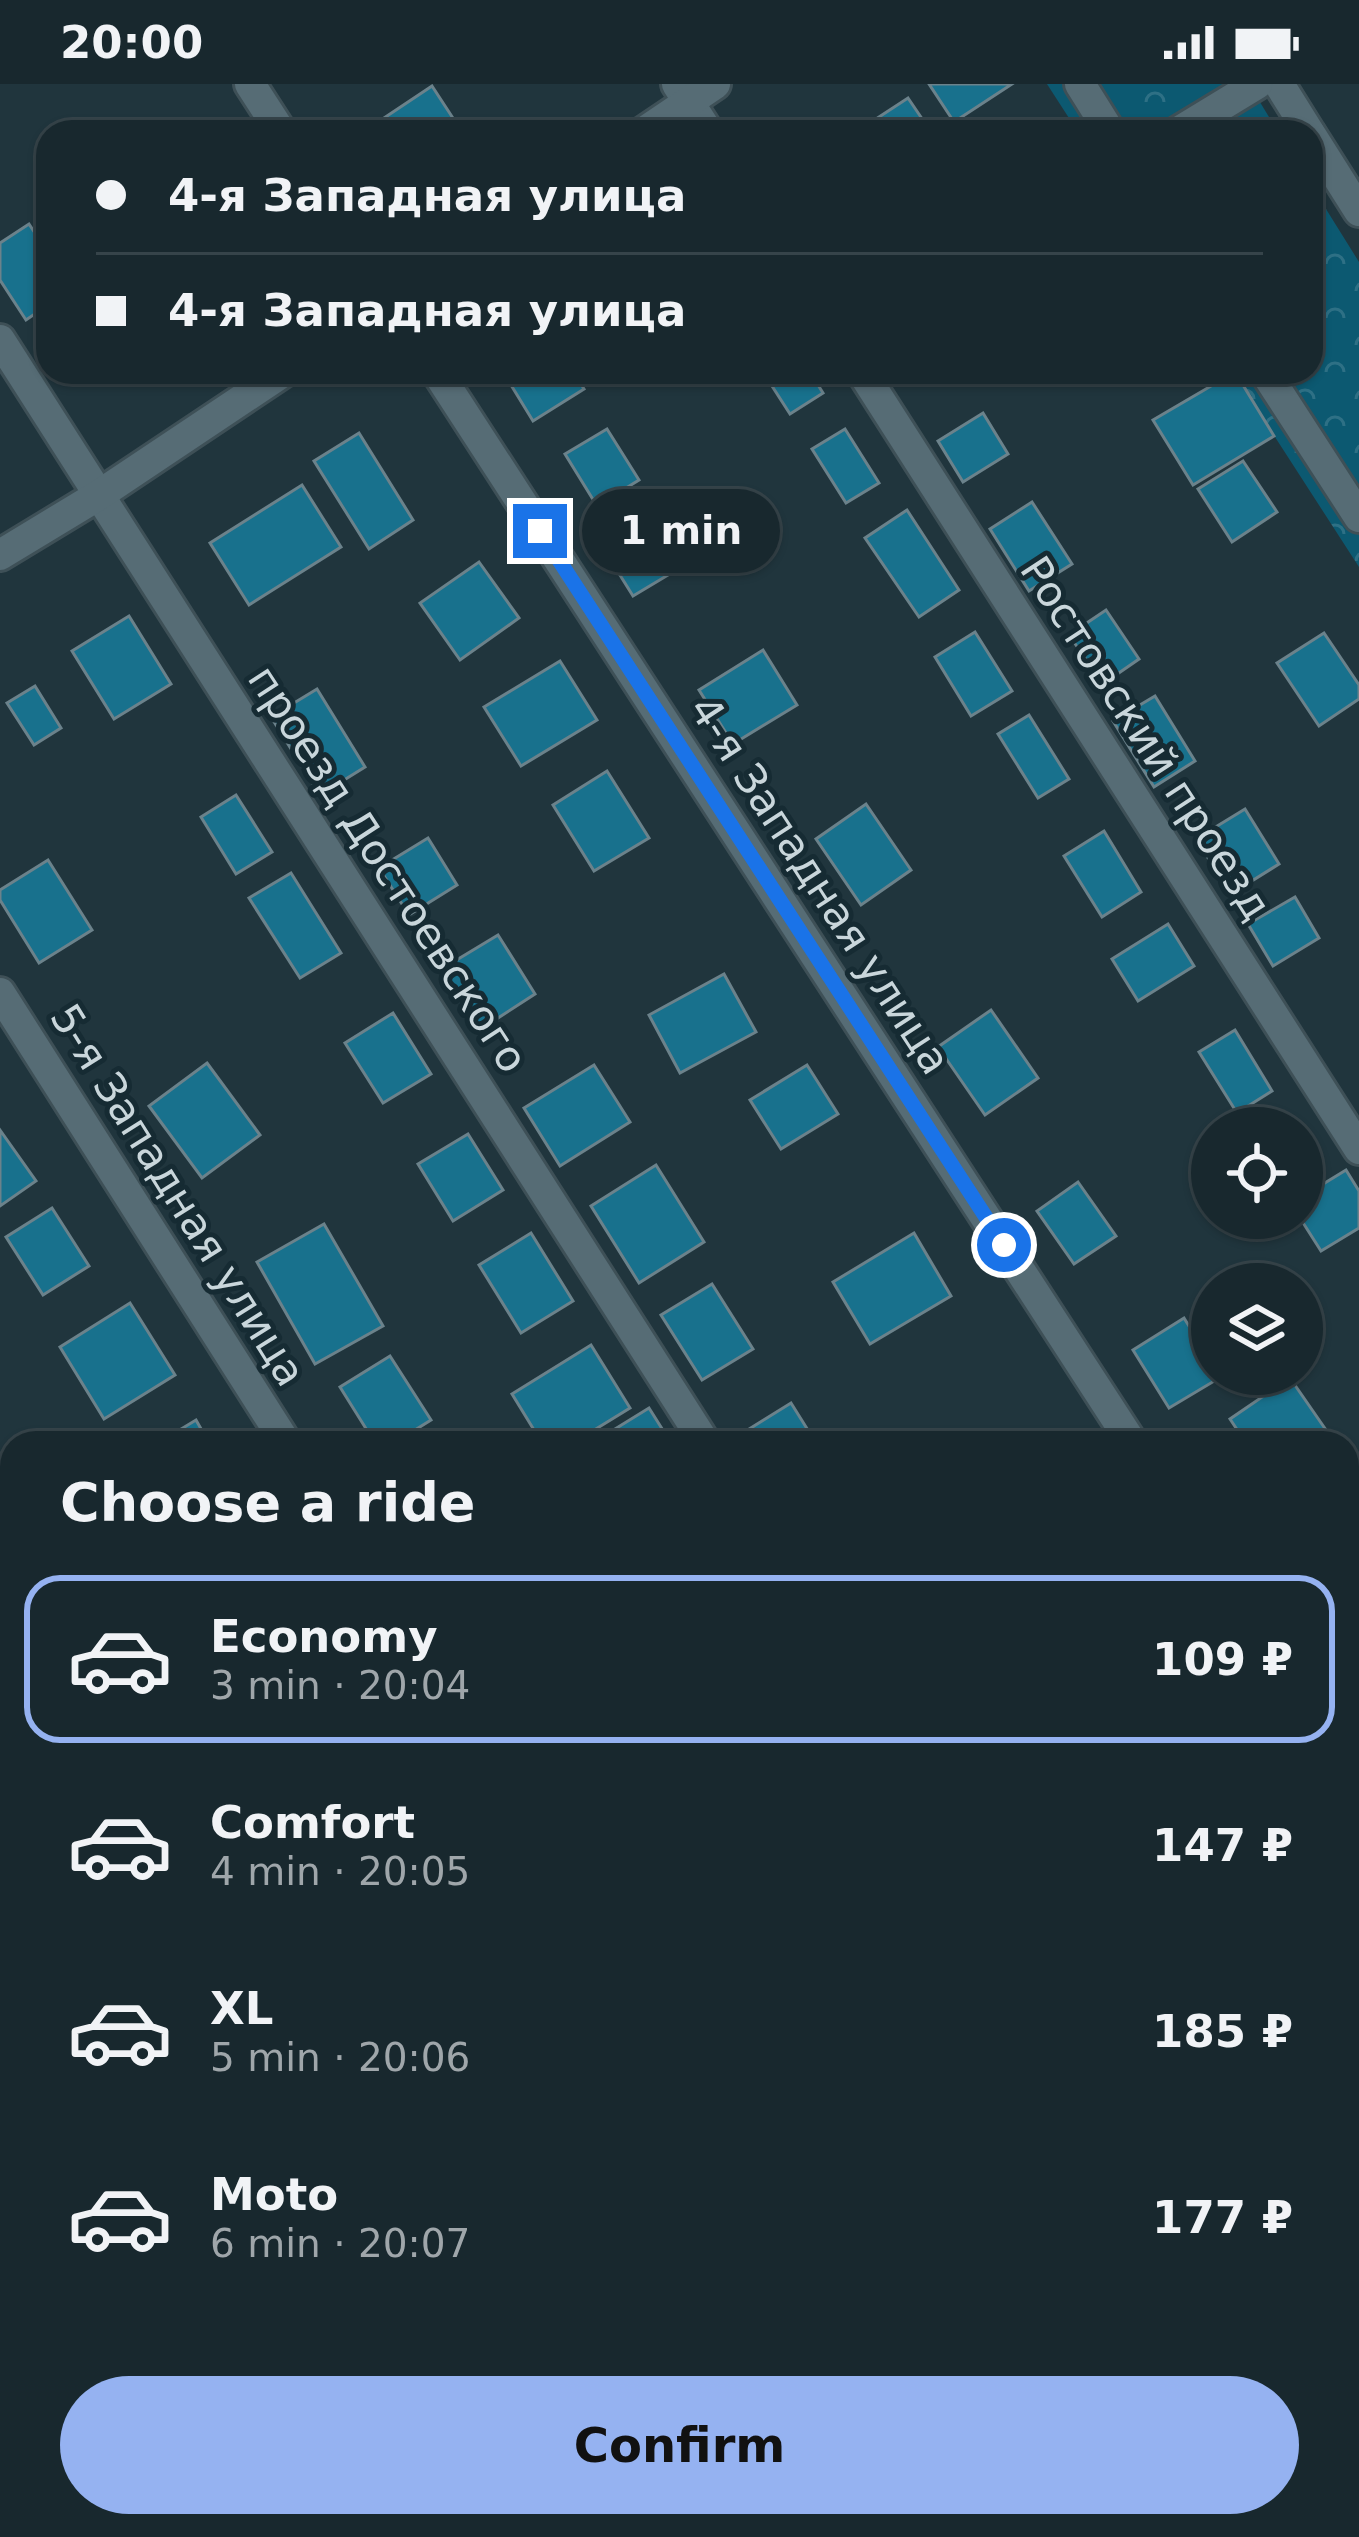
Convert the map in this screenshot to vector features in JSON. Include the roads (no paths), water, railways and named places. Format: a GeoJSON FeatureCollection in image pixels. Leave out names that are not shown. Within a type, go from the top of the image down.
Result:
{"type":"FeatureCollection","features":[{"type":"Feature","properties":{"kind":"street"},"geometry":{"type":"LineString","coordinates":[[250,84],[273,120]]}},
{"type":"Feature","properties":{"kind":"street"},"geometry":{"type":"LineString","coordinates":[[656,120],[683,93],[715,84]]}},
{"type":"Feature","properties":{"kind":"street"},"geometry":{"type":"LineString","coordinates":[[1080,84],[1102,120]]}},
{"type":"Feature","properties":{"kind":"street"},"geometry":{"type":"LineString","coordinates":[[1198,120],[1257,84]]}},
{"type":"Feature","properties":{"kind":"street"},"geometry":{"type":"LineString","coordinates":[[1279,84],[1301,120]]}},
{"type":"Feature","properties":{"kind":"street"},"geometry":{"type":"LineString","coordinates":[[683,93],[700,120]]}},
{"type":"Feature","properties":{"kind":"street"},"geometry":{"type":"LineString","coordinates":[[1323,154],[1359,211]]}},
{"type":"Feature","properties":{"kind":"street","name":"проезд Достоевского"},"geometry":{"type":"LineString","coordinates":[[0,340],[697,1431]]}},
{"type":"Feature","properties":{"kind":"street"},"geometry":{"type":"LineString","coordinates":[[0,555],[265,384]]}},
{"type":"Feature","properties":{"kind":"street","name":"4-я Западная улица"},"geometry":{"type":"LineString","coordinates":[[445,384],[1124,1431]]}},
{"type":"Feature","properties":{"kind":"street","name":"Ростовский проезд"},"geometry":{"type":"LineString","coordinates":[[870,384],[1359,1149]]}},
{"type":"Feature","properties":{"kind":"street"},"geometry":{"type":"LineString","coordinates":[[1273,384],[1359,517]]}},
{"type":"Feature","properties":{"kind":"street","name":"5-я Западная улица"},"geometry":{"type":"LineString","coordinates":[[0,993],[278,1431]]}}]}
